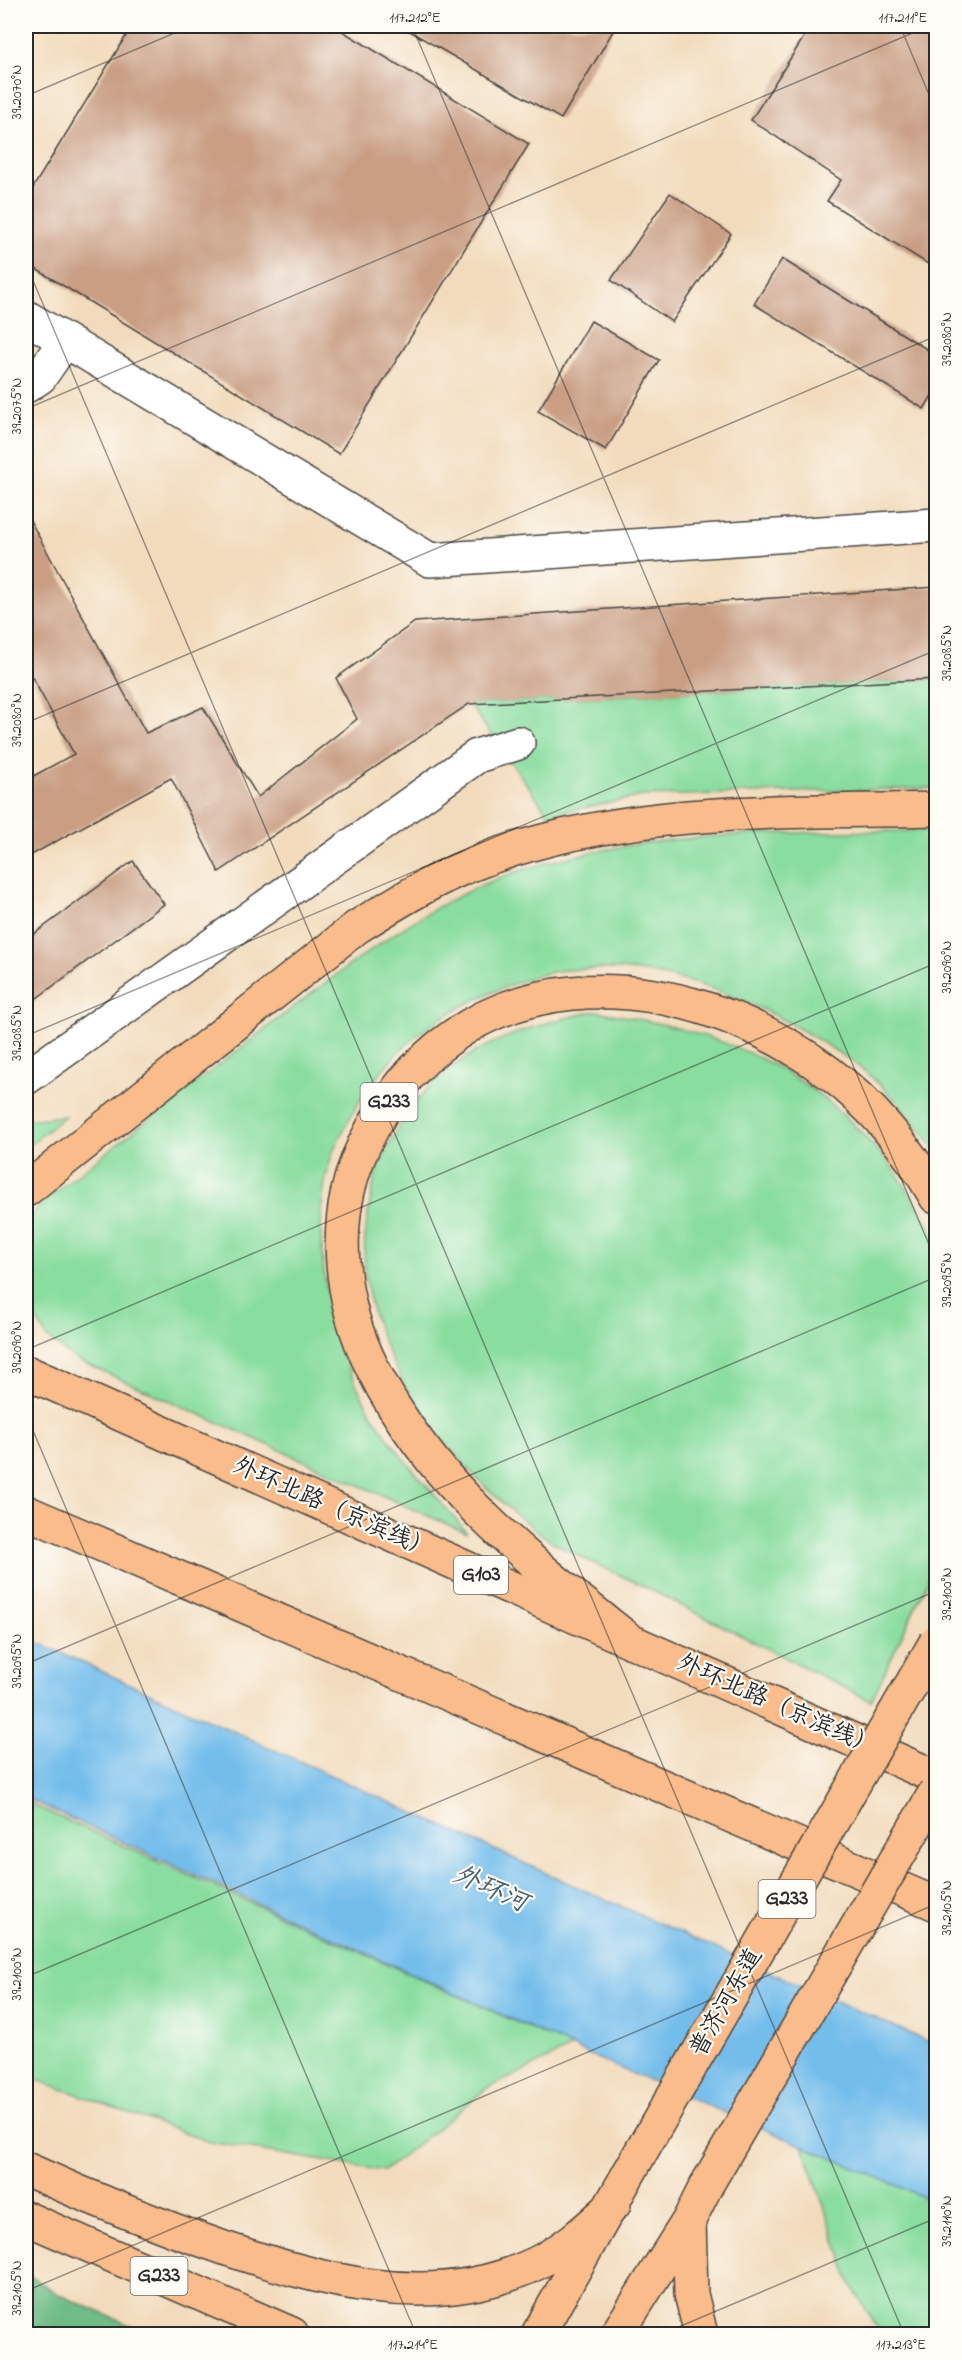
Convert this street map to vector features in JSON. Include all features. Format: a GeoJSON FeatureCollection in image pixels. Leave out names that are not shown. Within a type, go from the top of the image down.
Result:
{"type":"FeatureCollection","features":[{"type":"Feature","properties":{"kind":"highway"},"geometry":{"type":"LineString","coordinates":[[26,1190],[284,982],[357,927],[410,895],[471,864],[518,847],[566,835],[676,817],[936,808]]}},
{"type":"Feature","properties":{"kind":"highway","name":"G233"},"geometry":{"type":"LineString","coordinates":[[632,1642],[547,1575],[475,1510],[410,1430],[373,1370],[360,1339],[346,1293],[342,1217],[353,1168],[374,1123],[406,1076],[448,1038],[498,1010],[561,992],[620,992],[671,999],[719,1014],[759,1030],[830,1073],[901,1143],[936,1197]]}},
{"type":"Feature","properties":{"kind":"highway","name":"外环北路（京滨线）"},"geometry":{"type":"LineString","coordinates":[[26,1372],[936,1777]]}},
{"type":"Feature","properties":{"kind":"highway"},"geometry":{"type":"LineString","coordinates":[[26,1512],[936,1904]]}},
{"type":"Feature","properties":{"kind":"highway","name":"普济河东道"},"geometry":{"type":"LineString","coordinates":[[538,2334],[936,1642]]}},
{"type":"Feature","properties":{"kind":"highway"},"geometry":{"type":"LineString","coordinates":[[617,2334],[689,2220],[706,2186],[936,1791]]}},
{"type":"Feature","properties":{"kind":"highway"},"geometry":{"type":"LineString","coordinates":[[26,2169],[164,2226],[262,2261],[345,2283],[389,2289],[438,2289],[526,2268],[572,2242],[614,2204]]}},
{"type":"Feature","properties":{"kind":"highway","name":"G233"},"geometry":{"type":"LineString","coordinates":[[26,2218],[292,2334]]}},
{"type":"Feature","properties":{"kind":"highway"},"geometry":{"type":"LineString","coordinates":[[689,2220],[691,2294],[701,2334]]}},
{"type":"Feature","properties":{"kind":"street"},"geometry":{"type":"LineString","coordinates":[[26,317],[430,560],[936,525]]}},
{"type":"Feature","properties":{"kind":"street"},"geometry":{"type":"LineString","coordinates":[[26,386],[40,377],[65,340]]}},
{"type":"Feature","properties":{"kind":"street"},"geometry":{"type":"LineString","coordinates":[[26,1078],[477,756],[518,743]]}},
{"type":"Feature","properties":{"kind":"green space"},"geometry":{"type":"Polygon","coordinates":[[[936,679],[936,788],[643,796],[549,815],[469,704],[936,679]]]}},
{"type":"Feature","properties":{"kind":"green space"},"geometry":{"type":"Polygon","coordinates":[[[936,830],[936,1151],[907,1113],[873,1078],[816,1038],[747,1002],[710,988],[635,971],[597,968],[558,971],[530,978],[464,1005],[424,1030],[407,1044],[391,1060],[362,1097],[334,1149],[326,1180],[322,1214],[322,1249],[333,1321],[357,1386],[372,1414],[405,1460],[467,1533],[75,1359],[47,1338],[26,1298],[26,1221],[49,1197],[305,998],[389,938],[447,902],[510,874],[562,859],[667,840],[775,833],[936,830]]]}},
{"type":"Feature","properties":{"kind":"green space"},"geometry":{"type":"Polygon","coordinates":[[[596,1011],[640,1019],[704,1036],[746,1052],[793,1076],[843,1114],[865,1136],[905,1186],[936,1239],[936,1563],[871,1701],[643,1586],[576,1555],[541,1534],[511,1510],[455,1454],[407,1389],[389,1354],[375,1317],[366,1280],[365,1241],[375,1178],[390,1143],[410,1110],[430,1086],[478,1050],[534,1027],[596,1011]]]}},
{"type":"Feature","properties":{"kind":"green space"},"geometry":{"type":"Polygon","coordinates":[[[65,1116],[26,1148],[26,1120],[65,1116]]]}},
{"type":"Feature","properties":{"kind":"green space"},"geometry":{"type":"Polygon","coordinates":[[[26,1802],[572,2047],[485,2090],[384,2171],[210,2142],[26,2076],[26,1802]]]}},
{"type":"Feature","properties":{"kind":"green space"},"geometry":{"type":"Polygon","coordinates":[[[803,2146],[936,2202],[936,2334],[881,2334],[852,2287],[803,2146]]]}},
{"type":"Feature","properties":{"kind":"green space"},"geometry":{"type":"Polygon","coordinates":[[[26,2273],[58,2294],[150,2334],[26,2334],[26,2273]]]}},
{"type":"Feature","properties":{"kind":"water","name":"外环河"},"geometry":{"type":"Polygon","coordinates":[[[26,1637],[568,1883],[936,2045],[936,2202],[612,2065],[26,1798],[26,1637]]]}},
{"type":"Feature","properties":{"kind":"building"},"geometry":{"type":"Polygon","coordinates":[[[132,26],[334,26],[529,144],[339,454],[26,263],[26,199],[132,26]]]}},
{"type":"Feature","properties":{"kind":"building"},"geometry":{"type":"Polygon","coordinates":[[[401,26],[616,26],[561,119],[401,26]]]}},
{"type":"Feature","properties":{"kind":"building"},"geometry":{"type":"Polygon","coordinates":[[[811,26],[936,26],[936,269],[827,201],[841,180],[751,120],[811,26]]]}},
{"type":"Feature","properties":{"kind":"building"},"geometry":{"type":"Polygon","coordinates":[[[670,193],[731,234],[672,322],[611,280],[670,193]]]}},
{"type":"Feature","properties":{"kind":"building"},"geometry":{"type":"Polygon","coordinates":[[[782,259],[936,355],[936,389],[924,409],[754,304],[782,259]]]}},
{"type":"Feature","properties":{"kind":"building"},"geometry":{"type":"Polygon","coordinates":[[[591,321],[659,360],[606,450],[538,411],[591,321]]]}},
{"type":"Feature","properties":{"kind":"building"},"geometry":{"type":"Polygon","coordinates":[[[26,513],[146,733],[203,707],[258,797],[357,719],[336,678],[415,622],[936,587],[936,679],[469,704],[219,872],[171,778],[26,858],[26,780],[74,754],[26,666],[26,513]]]}},
{"type":"Feature","properties":{"kind":"building"},"geometry":{"type":"Polygon","coordinates":[[[133,861],[164,904],[26,1006],[26,940],[133,861]]]}}]}
